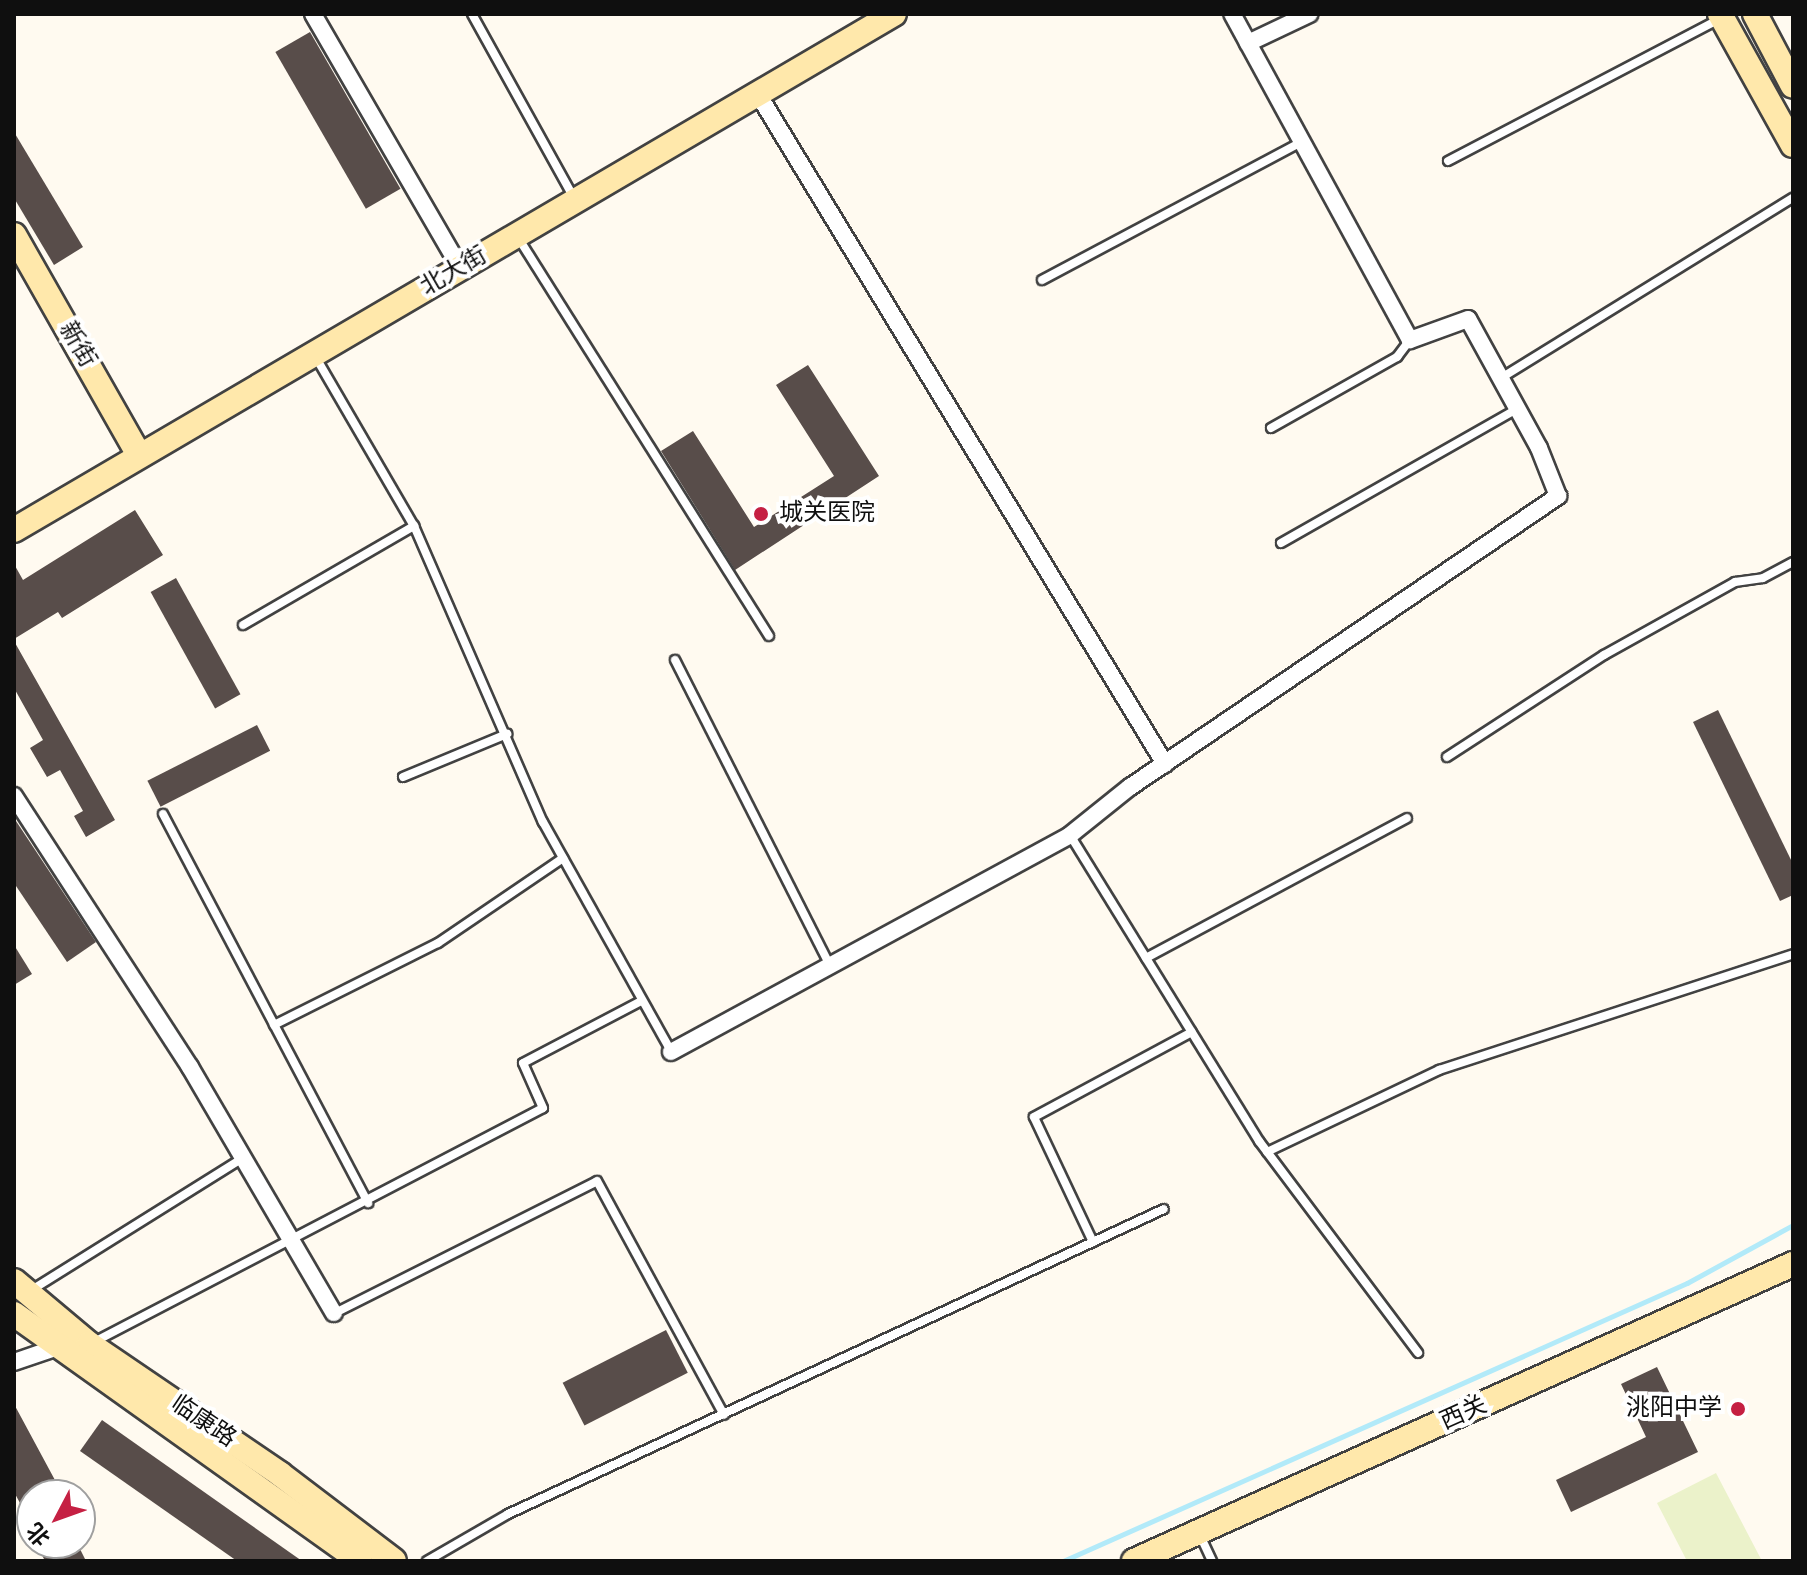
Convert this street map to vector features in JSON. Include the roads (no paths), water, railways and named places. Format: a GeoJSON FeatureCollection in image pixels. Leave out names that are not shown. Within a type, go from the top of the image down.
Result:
{"type":"FeatureCollection","features":[{"type":"Feature","properties":{"kind":"main road","name":"北大街"},"geometry":{"type":"LineString","coordinates":[[14,530],[894,14]]}},
{"type":"Feature","properties":{"kind":"main road"},"geometry":{"type":"LineString","coordinates":[[1755,14],[1793,86]]}},
{"type":"Feature","properties":{"kind":"main road"},"geometry":{"type":"LineString","coordinates":[[1721,16],[1793,145]]}},
{"type":"Feature","properties":{"kind":"main road","name":"新街"},"geometry":{"type":"LineString","coordinates":[[14,235],[139,455]]}},
{"type":"Feature","properties":{"kind":"main road","name":"西关"},"geometry":{"type":"LineString","coordinates":[[1134,1561],[1581,1364],[1793,1264]]}},
{"type":"Feature","properties":{"kind":"main road","name":"临康路"},"geometry":{"type":"LineString","coordinates":[[21,1287],[89,1344],[280,1474],[394,1561]]}},
{"type":"Feature","properties":{"kind":"main road","name":"临康路"},"geometry":{"type":"LineString","coordinates":[[14,1314],[347,1557]]}},
{"type":"Feature","properties":{"kind":"street"},"geometry":{"type":"LineString","coordinates":[[313,14],[460,268]]}},
{"type":"Feature","properties":{"kind":"street"},"geometry":{"type":"LineString","coordinates":[[671,1052],[1070,835],[1165,764],[1558,496],[1517,409],[1468,319],[1410,340],[1232,14]]}},
{"type":"Feature","properties":{"kind":"street"},"geometry":{"type":"LineString","coordinates":[[1248,43],[1309,14]]}},
{"type":"Feature","properties":{"kind":"street"},"geometry":{"type":"LineString","coordinates":[[758,94],[1165,764]]}},
{"type":"Feature","properties":{"kind":"street"},"geometry":{"type":"LineString","coordinates":[[14,796],[243,1158],[334,1313]]}},
{"type":"Feature","properties":{"kind":"street"},"geometry":{"type":"LineString","coordinates":[[14,1362],[58,1347]]}},
{"type":"Feature","properties":{"kind":"lane"},"geometry":{"type":"LineString","coordinates":[[472,14],[575,201]]}},
{"type":"Feature","properties":{"kind":"lane"},"geometry":{"type":"LineString","coordinates":[[1448,161],[1721,16]]}},
{"type":"Feature","properties":{"kind":"lane"},"geometry":{"type":"LineString","coordinates":[[1042,280],[1302,141]]}},
{"type":"Feature","properties":{"kind":"lane"},"geometry":{"type":"LineString","coordinates":[[1500,379],[1793,198]]}},
{"type":"Feature","properties":{"kind":"lane"},"geometry":{"type":"LineString","coordinates":[[517,235],[769,636]]}},
{"type":"Feature","properties":{"kind":"lane"},"geometry":{"type":"LineString","coordinates":[[1271,428],[1397,357],[1410,340]]}},
{"type":"Feature","properties":{"kind":"lane"},"geometry":{"type":"LineString","coordinates":[[314,354],[414,526],[563,858],[671,1052]]}},
{"type":"Feature","properties":{"kind":"lane"},"geometry":{"type":"LineString","coordinates":[[1281,543],[1517,409]]}},
{"type":"Feature","properties":{"kind":"lane"},"geometry":{"type":"LineString","coordinates":[[243,625],[414,526]]}},
{"type":"Feature","properties":{"kind":"lane"},"geometry":{"type":"LineString","coordinates":[[1447,757],[1604,655],[1735,582],[1763,578],[1793,562]]}},
{"type":"Feature","properties":{"kind":"lane"},"geometry":{"type":"LineString","coordinates":[[675,660],[830,967]]}},
{"type":"Feature","properties":{"kind":"lane"},"geometry":{"type":"LineString","coordinates":[[403,777],[507,734]]}},
{"type":"Feature","properties":{"kind":"lane"},"geometry":{"type":"LineString","coordinates":[[163,814],[368,1203]]}},
{"type":"Feature","properties":{"kind":"lane"},"geometry":{"type":"LineString","coordinates":[[1146,958],[1407,818]]}},
{"type":"Feature","properties":{"kind":"lane"},"geometry":{"type":"LineString","coordinates":[[1070,835],[1267,1152],[1418,1353]]}},
{"type":"Feature","properties":{"kind":"lane"},"geometry":{"type":"LineString","coordinates":[[274,1025],[438,943],[563,858]]}},
{"type":"Feature","properties":{"kind":"lane"},"geometry":{"type":"LineString","coordinates":[[1267,1152],[1439,1070],[1793,954]]}},
{"type":"Feature","properties":{"kind":"lane"},"geometry":{"type":"LineString","coordinates":[[89,1344],[368,1203],[543,1108],[523,1063],[641,1001]]}},
{"type":"Feature","properties":{"kind":"lane"},"geometry":{"type":"LineString","coordinates":[[1093,1242],[1034,1117],[1192,1032]]}},
{"type":"Feature","properties":{"kind":"lane"},"geometry":{"type":"LineString","coordinates":[[21,1287],[243,1158]]}},
{"type":"Feature","properties":{"kind":"lane"},"geometry":{"type":"LineString","coordinates":[[334,1313],[597,1181],[724,1415]]}},
{"type":"Feature","properties":{"kind":"lane"},"geometry":{"type":"LineString","coordinates":[[427,1561],[508,1514],[1164,1209]]}},
{"type":"Feature","properties":{"kind":"lane"},"geometry":{"type":"LineString","coordinates":[[1199,1532],[1212,1561]]}},
{"type":"Feature","properties":{"kind":"waterway"},"geometry":{"type":"LineString","coordinates":[[1063,1561],[1687,1283],[1793,1225]]}},
{"type":"Feature","properties":{"kind":"place","name":"城关医院"},"geometry":{"type":"Point","coordinates":[761,514]}},
{"type":"Feature","properties":{"kind":"place","name":"洮阳中学"},"geometry":{"type":"Point","coordinates":[1738,1409]}}]}
